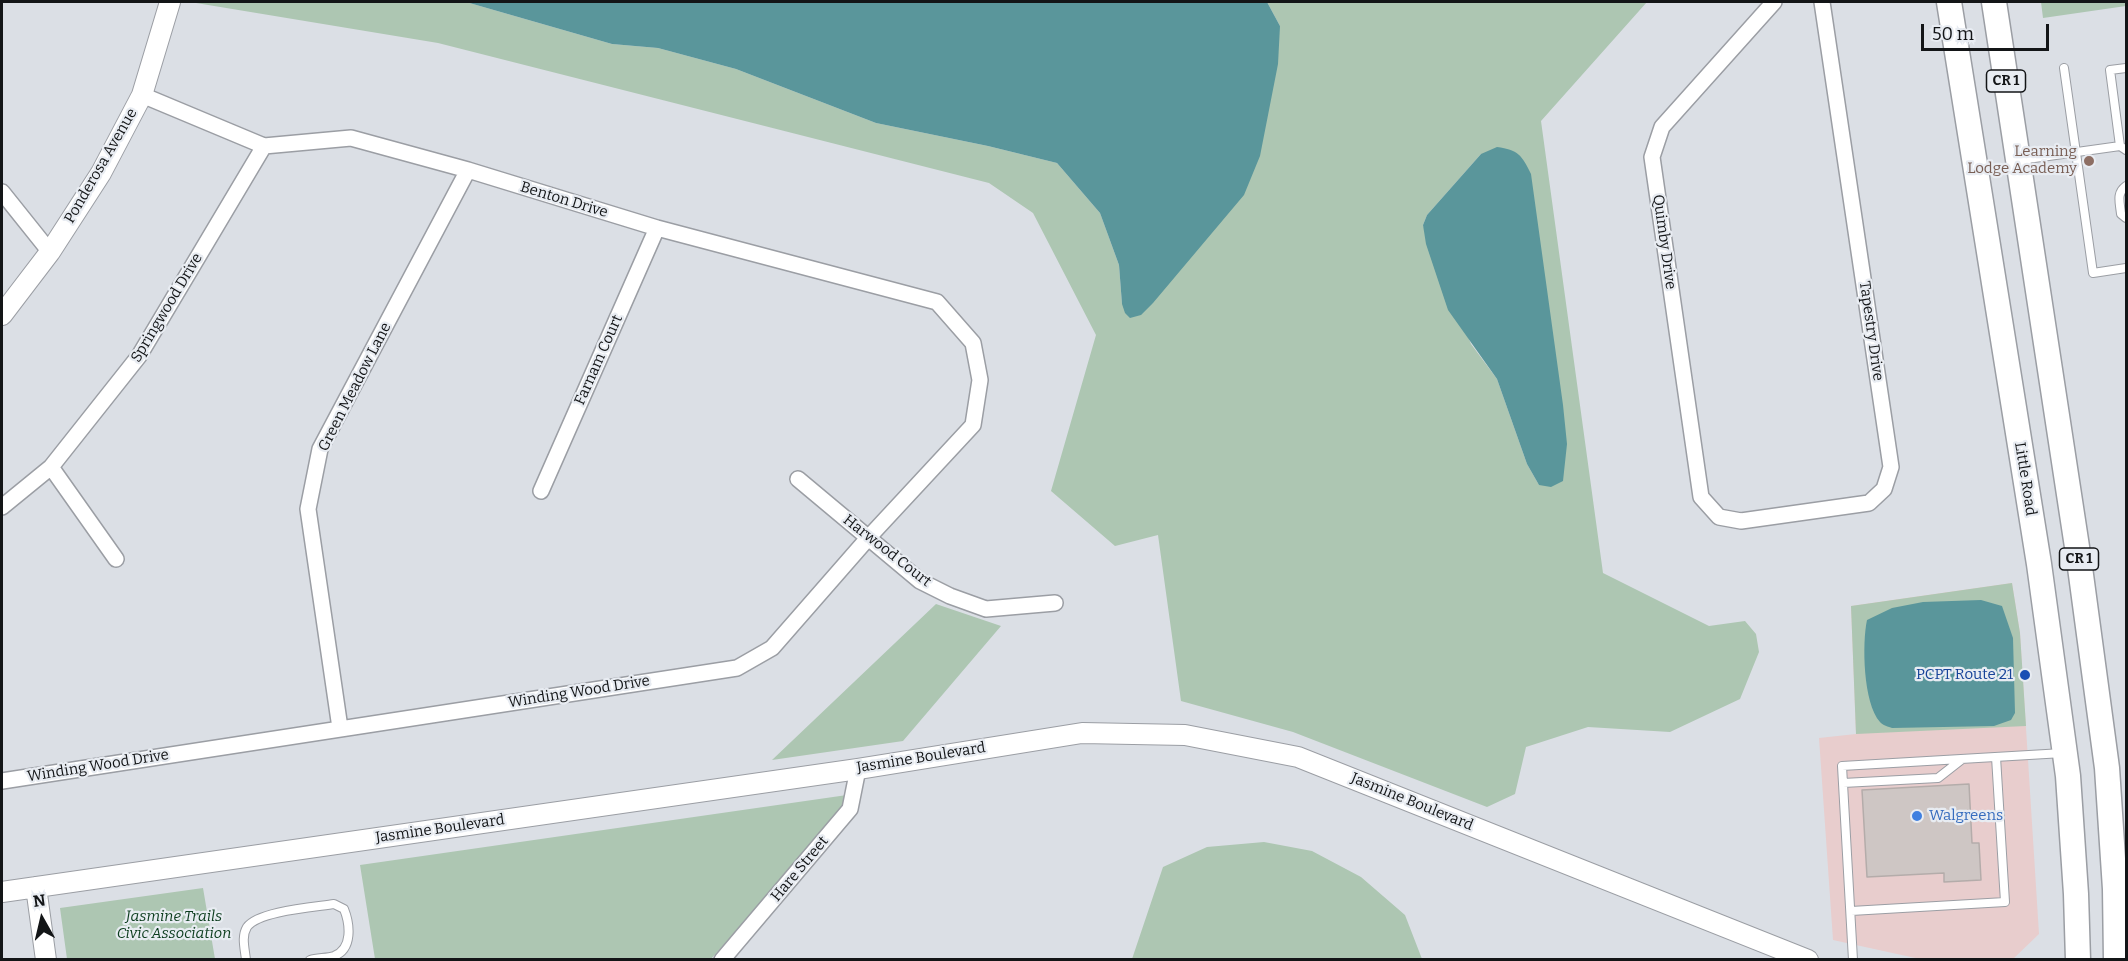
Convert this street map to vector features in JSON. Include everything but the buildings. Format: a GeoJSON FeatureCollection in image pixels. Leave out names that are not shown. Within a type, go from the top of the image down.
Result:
{"type":"FeatureCollection","features":[{"type":"Feature","properties":{"kind":"main road","name":"Little Road"},"geometry":{"type":"LineString","coordinates":[[1949,2],[2037,552],[2064,753],[2075,882],[2078,960]]}},
{"type":"Feature","properties":{"kind":"main road","name":"CR 1"},"geometry":{"type":"LineString","coordinates":[[1994,2],[2079,560],[2107,768],[2115,889],[2116,960]]}},
{"type":"Feature","properties":{"kind":"street","name":"Ponderosa Avenue"},"geometry":{"type":"LineString","coordinates":[[2,315],[50,252],[101,173],[142,95],[170,2]]}},
{"type":"Feature","properties":{"kind":"street","name":"Quimby Drive"},"geometry":{"type":"LineString","coordinates":[[1719,517],[1701,497],[1652,157],[1662,127],[1774,2]]}},
{"type":"Feature","properties":{"kind":"street","name":"Tapestry Drive"},"geometry":{"type":"LineString","coordinates":[[1719,517],[1741,521],[1869,503],[1884,489],[1891,467],[1822,2]]}},
{"type":"Feature","properties":{"kind":"street","name":"Benton Drive"},"geometry":{"type":"LineString","coordinates":[[142,95],[264,146],[351,138],[468,170],[657,228],[937,302],[973,343]]}},
{"type":"Feature","properties":{"kind":"street","name":"Springwood Drive"},"geometry":{"type":"LineString","coordinates":[[2,507],[51,466],[139,356],[264,146]]}},
{"type":"Feature","properties":{"kind":"street","name":"Green Meadow Lane"},"geometry":{"type":"LineString","coordinates":[[340,728],[308,509],[320,449],[468,170]]}},
{"type":"Feature","properties":{"kind":"street"},"geometry":{"type":"LineString","coordinates":[[2,192],[50,252]]}},
{"type":"Feature","properties":{"kind":"street","name":"Farnam Court"},"geometry":{"type":"LineString","coordinates":[[541,491],[657,228]]}},
{"type":"Feature","properties":{"kind":"street","name":"Winding Wood Drive"},"geometry":{"type":"LineString","coordinates":[[2,781],[737,668],[771,648],[869,537],[973,425],[980,380],[973,343]]}},
{"type":"Feature","properties":{"kind":"street"},"geometry":{"type":"LineString","coordinates":[[51,466],[116,559]]}},
{"type":"Feature","properties":{"kind":"street","name":"Harwood Court"},"geometry":{"type":"LineString","coordinates":[[798,479],[920,581],[950,596],[986,609],[1055,603]]}},
{"type":"Feature","properties":{"kind":"street","name":"Jasmine Boulevard"},"geometry":{"type":"LineString","coordinates":[[2,892],[858,769],[1082,732],[1185,735],[1298,757],[1808,960]]}},
{"type":"Feature","properties":{"kind":"street","name":"Hare Street"},"geometry":{"type":"LineString","coordinates":[[722,960],[850,809],[858,769]]}},
{"type":"Feature","properties":{"kind":"street"},"geometry":{"type":"LineString","coordinates":[[36,887],[46,960]]}},
{"type":"Feature","properties":{"kind":"lane"},"geometry":{"type":"LineString","coordinates":[[2064,68],[2093,273],[2127,268]]}},
{"type":"Feature","properties":{"kind":"lane"},"geometry":{"type":"LineString","coordinates":[[2018,160],[2123,148],[2122,127],[2110,70],[2127,68]]}},
{"type":"Feature","properties":{"kind":"lane"},"geometry":{"type":"LineString","coordinates":[[2127,186],[2119,196],[2121,214],[2127,218]]}},
{"type":"Feature","properties":{"kind":"lane"},"geometry":{"type":"LineString","coordinates":[[1853,960],[1842,766],[2064,753]]}},
{"type":"Feature","properties":{"kind":"lane"},"geometry":{"type":"LineString","coordinates":[[1851,911],[2005,902],[1996,757]]}},
{"type":"Feature","properties":{"kind":"lane"},"geometry":{"type":"LineString","coordinates":[[1844,783],[1938,778],[1962,759]]}},
{"type":"Feature","properties":{"kind":"lane"},"geometry":{"type":"LineString","coordinates":[[246,960],[243,939],[246,928],[253,920],[334,904],[344,909],[348,919],[349,933],[345,946],[336,955],[310,960]]}},
{"type":"Feature","properties":{"kind":"shaded area"},"geometry":{"type":"Polygon","coordinates":[[[2012,583],[2020,633],[2039,934],[2012,960],[1920,959],[1833,940],[1819,738],[1856,734],[1851,606],[2012,583]]]}},
{"type":"Feature","properties":{"kind":"green space"},"geometry":{"type":"Polygon","coordinates":[[[190,2],[466,2],[612,44],[658,48],[736,69],[876,123],[1057,163],[1100,213],[1119,265],[1122,304],[1280,26],[1267,2],[1647,2],[1541,121],[1603,573],[1709,626],[1745,621],[1756,634],[1759,652],[1740,699],[1670,732],[1588,727],[1526,747],[1515,794],[1487,807],[1293,732],[1181,701],[1158,535],[1115,546],[1051,491],[1096,335],[1033,213],[989,183],[438,43],[190,2]],[[1481,154],[1427,215],[1423,225],[1471,344],[1497,379],[1527,464],[1539,485],[1481,154]]]}},
{"type":"Feature","properties":{"kind":"green space"},"geometry":{"type":"Polygon","coordinates":[[[2041,2],[2126,2],[2126,6],[2043,18],[2041,2]]]}},
{"type":"Feature","properties":{"kind":"green space"},"geometry":{"type":"Polygon","coordinates":[[[2012,583],[2020,633],[2026,726],[1856,734],[1851,606],[2012,583]]]}},
{"type":"Feature","properties":{"kind":"green space"},"geometry":{"type":"Polygon","coordinates":[[[936,604],[1001,626],[903,741],[772,760],[936,604]]]}},
{"type":"Feature","properties":{"kind":"green space"},"geometry":{"type":"Polygon","coordinates":[[[847,795],[848,806],[711,959],[375,959],[360,865],[847,795]]]}},
{"type":"Feature","properties":{"kind":"green space"},"geometry":{"type":"Polygon","coordinates":[[[1264,842],[1312,851],[1361,877],[1405,915],[1422,959],[1132,959],[1163,867],[1207,847],[1264,842]]]}},
{"type":"Feature","properties":{"kind":"green space","name":"Jasmine Trails Civic Association"},"geometry":{"type":"Polygon","coordinates":[[[203,888],[215,959],[67,959],[60,908],[203,888]]]}},
{"type":"Feature","properties":{"kind":"water"},"geometry":{"type":"Polygon","coordinates":[[[466,2],[1267,2],[1280,26],[1278,64],[1260,156],[1244,195],[1153,303],[1141,315],[1130,318],[1125,313],[1122,304],[1119,265],[1100,213],[1057,163],[876,123],[736,69],[658,48],[612,44],[466,2]]]}},
{"type":"Feature","properties":{"kind":"water"},"geometry":{"type":"Polygon","coordinates":[[[1497,147],[1518,154],[1531,174],[1567,444],[1563,481],[1551,487],[1539,485],[1527,464],[1497,379],[1448,310],[1426,244],[1423,225],[1427,215],[1481,154],[1497,147]]]}},
{"type":"Feature","properties":{"kind":"water"},"geometry":{"type":"Polygon","coordinates":[[[1981,600],[2002,606],[2013,638],[2015,713],[2011,720],[1994,726],[1892,728],[1881,723],[1874,713],[1867,687],[1864,657],[1867,620],[1892,608],[1923,602],[1981,600]]]}},
{"type":"Feature","properties":{"kind":"place","name":"Learning Lodge Academy"},"geometry":{"type":"Point","coordinates":[2089,161]}},
{"type":"Feature","properties":{"kind":"place","name":"PCPT Route 21"},"geometry":{"type":"Point","coordinates":[2025,675]}},
{"type":"Feature","properties":{"kind":"place","name":"Walgreens"},"geometry":{"type":"Point","coordinates":[1917,816]}}]}
